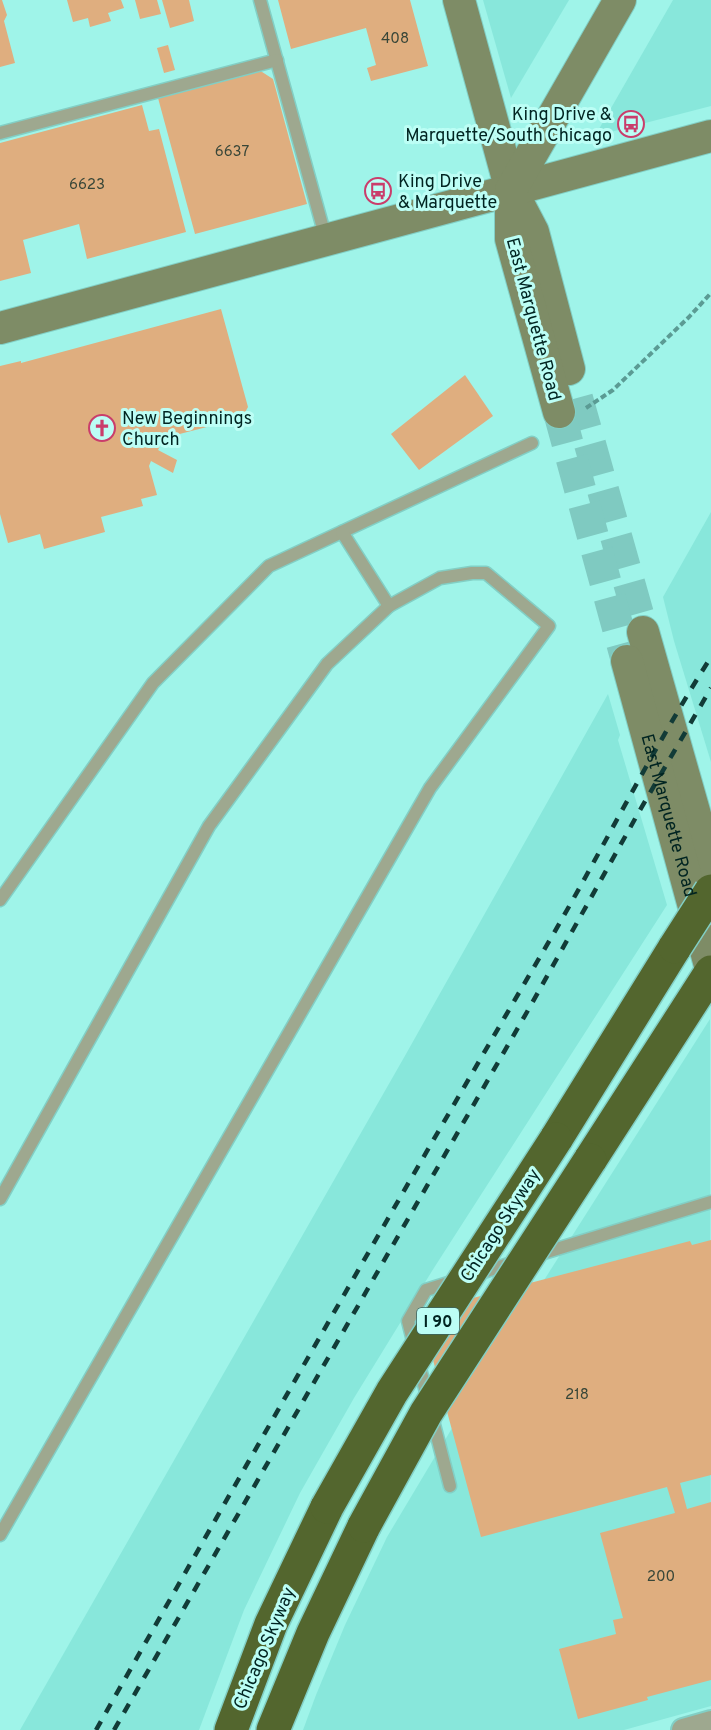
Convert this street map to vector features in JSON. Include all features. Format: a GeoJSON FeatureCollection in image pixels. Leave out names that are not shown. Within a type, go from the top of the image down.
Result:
{"type":"FeatureCollection","features":[{"type":"Feature","properties":{"kind":"highway","name":"Chicago Skyway"},"geometry":{"type":"LineString","coordinates":[[231,1730],[271,1624],[327,1507],[392,1392],[556,1139],[711,891]]}},
{"type":"Feature","properties":{"kind":"highway","name":"I 90"},"geometry":{"type":"LineString","coordinates":[[273,1730],[313,1633],[364,1526],[426,1413],[711,971]]}},
{"type":"Feature","properties":{"kind":"street","name":"East Marquette Road"},"geometry":{"type":"LineString","coordinates":[[459,0],[511,190],[533,232],[571,408]]}},
{"type":"Feature","properties":{"kind":"street"},"geometry":{"type":"LineString","coordinates":[[511,190],[620,0]]}},
{"type":"Feature","properties":{"kind":"street"},"geometry":{"type":"LineString","coordinates":[[0,328],[711,136]]}},
{"type":"Feature","properties":{"kind":"street","name":"East Marquette Road"},"geometry":{"type":"LineString","coordinates":[[643,632],[711,871]]}},
{"type":"Feature","properties":{"kind":"street","name":"East Marquette Road"},"geometry":{"type":"LineString","coordinates":[[627,662],[711,971]]}},
{"type":"Feature","properties":{"kind":"street"},"geometry":{"type":"LineString","coordinates":[[683,1730],[711,1722]]}},
{"type":"Feature","properties":{"kind":"lane"},"geometry":{"type":"LineString","coordinates":[[260,0],[327,240]]}},
{"type":"Feature","properties":{"kind":"lane"},"geometry":{"type":"LineString","coordinates":[[0,133],[277,60]]}},
{"type":"Feature","properties":{"kind":"lane"},"geometry":{"type":"LineString","coordinates":[[0,900],[153,683],[269,566],[532,443]]}},
{"type":"Feature","properties":{"kind":"lane"},"geometry":{"type":"LineString","coordinates":[[342,532],[389,606]]}},
{"type":"Feature","properties":{"kind":"lane"},"geometry":{"type":"LineString","coordinates":[[0,1199],[209,826],[327,664],[389,606],[440,578],[486,573],[549,626],[430,788],[0,1535]]}},
{"type":"Feature","properties":{"kind":"lane"},"geometry":{"type":"LineString","coordinates":[[450,1486],[408,1320],[426,1290],[711,1202]]}},
{"type":"Feature","properties":{"kind":"path"},"geometry":{"type":"LineString","coordinates":[[571,408],[613,390],[711,293]]}},
{"type":"Feature","properties":{"kind":"shaded area"},"geometry":{"type":"Polygon","coordinates":[[[483,0],[569,0],[511,98],[483,0]]]}},
{"type":"Feature","properties":{"kind":"shaded area"},"geometry":{"type":"Polygon","coordinates":[[[673,0],[711,0],[711,106],[595,136],[673,0]]]}},
{"type":"Feature","properties":{"kind":"shaded area"},"geometry":{"type":"Polygon","coordinates":[[[711,512],[711,762],[663,597],[711,512]]]}},
{"type":"Feature","properties":{"kind":"shaded area"},"geometry":{"type":"Polygon","coordinates":[[[608,694],[620,735],[618,740],[667,905],[432,1271],[354,1398],[300,1493],[244,1610],[199,1730],[20,1730],[406,1054],[608,694]]]}},
{"type":"Feature","properties":{"kind":"shaded area"},"geometry":{"type":"Polygon","coordinates":[[[710,1019],[711,1706],[624,1730],[303,1730],[345,1625],[387,1537],[485,1373],[710,1019]]]}},
{"type":"Feature","properties":{"kind":"building"},"geometry":{"type":"Polygon","coordinates":[[[0,0],[2,0],[7,15],[4,21],[15,63],[0,67],[0,0]]]}},
{"type":"Feature","properties":{"kind":"building"},"geometry":{"type":"Polygon","coordinates":[[[67,0],[121,0],[124,8],[108,13],[111,21],[90,27],[88,18],[73,22],[67,0]]]}},
{"type":"Feature","properties":{"kind":"building"},"geometry":{"type":"Polygon","coordinates":[[[135,0],[157,0],[161,14],[140,19],[135,0]]]}},
{"type":"Feature","properties":{"kind":"building"},"geometry":{"type":"Polygon","coordinates":[[[162,0],[189,0],[194,21],[170,28],[162,0]]]}},
{"type":"Feature","properties":{"kind":"building"},"geometry":{"type":"Polygon","coordinates":[[[278,0],[410,0],[428,66],[371,81],[367,68],[376,65],[366,28],[291,49],[278,0]]]}},
{"type":"Feature","properties":{"kind":"building"},"geometry":{"type":"Polygon","coordinates":[[[168,45],[175,70],[164,73],[157,48],[168,45]]]}},
{"type":"Feature","properties":{"kind":"building"},"geometry":{"type":"Polygon","coordinates":[[[259,70],[273,79],[307,204],[195,234],[158,98],[259,70]]]}},
{"type":"Feature","properties":{"kind":"building"},"geometry":{"type":"Polygon","coordinates":[[[142,105],[149,131],[159,129],[186,232],[87,259],[79,224],[23,240],[31,273],[0,281],[0,143],[142,105]]]}},
{"type":"Feature","properties":{"kind":"building","name":"New Beginnings Church"},"geometry":{"type":"Polygon","coordinates":[[[221,309],[248,407],[242,418],[164,438],[158,450],[177,460],[173,473],[151,461],[149,466],[157,495],[141,499],[143,506],[101,517],[105,532],[44,549],[40,534],[8,543],[0,514],[0,366],[21,361],[21,363],[221,309]]]}},
{"type":"Feature","properties":{"kind":"building"},"geometry":{"type":"Polygon","coordinates":[[[465,375],[493,416],[419,470],[391,434],[465,375]]]}},
{"type":"Feature","properties":{"kind":"building"},"geometry":{"type":"Polygon","coordinates":[[[711,1240],[711,1475],[680,1483],[687,1509],[711,1502],[711,1680],[578,1719],[559,1649],[616,1634],[613,1620],[623,1618],[600,1533],[675,1513],[667,1487],[481,1537],[420,1312],[690,1241],[692,1245],[711,1240]]]}},
{"type":"Feature","properties":{"kind":"tunnel"},"geometry":{"type":"LineString","coordinates":[[577,398],[643,632]]}},
{"type":"Feature","properties":{"kind":"tunnel"},"geometry":{"type":"LineString","coordinates":[[559,412],[627,661]]}},
{"type":"Feature","properties":{"kind":"railway"},"geometry":{"type":"LineString","coordinates":[[96,1730],[551,938],[669,726],[711,657]]}},
{"type":"Feature","properties":{"kind":"railway"},"geometry":{"type":"LineString","coordinates":[[114,1730],[711,688]]}},
{"type":"Feature","properties":{"kind":"place","name":"King Drive & Marquette/South Chicago"},"geometry":{"type":"Point","coordinates":[631,124]}},
{"type":"Feature","properties":{"kind":"place","name":"King Drive & Marquette"},"geometry":{"type":"Point","coordinates":[378,191]}},
{"type":"Feature","properties":{"kind":"place","name":"New Beginnings Church"},"geometry":{"type":"Point","coordinates":[102,428]}}]}
